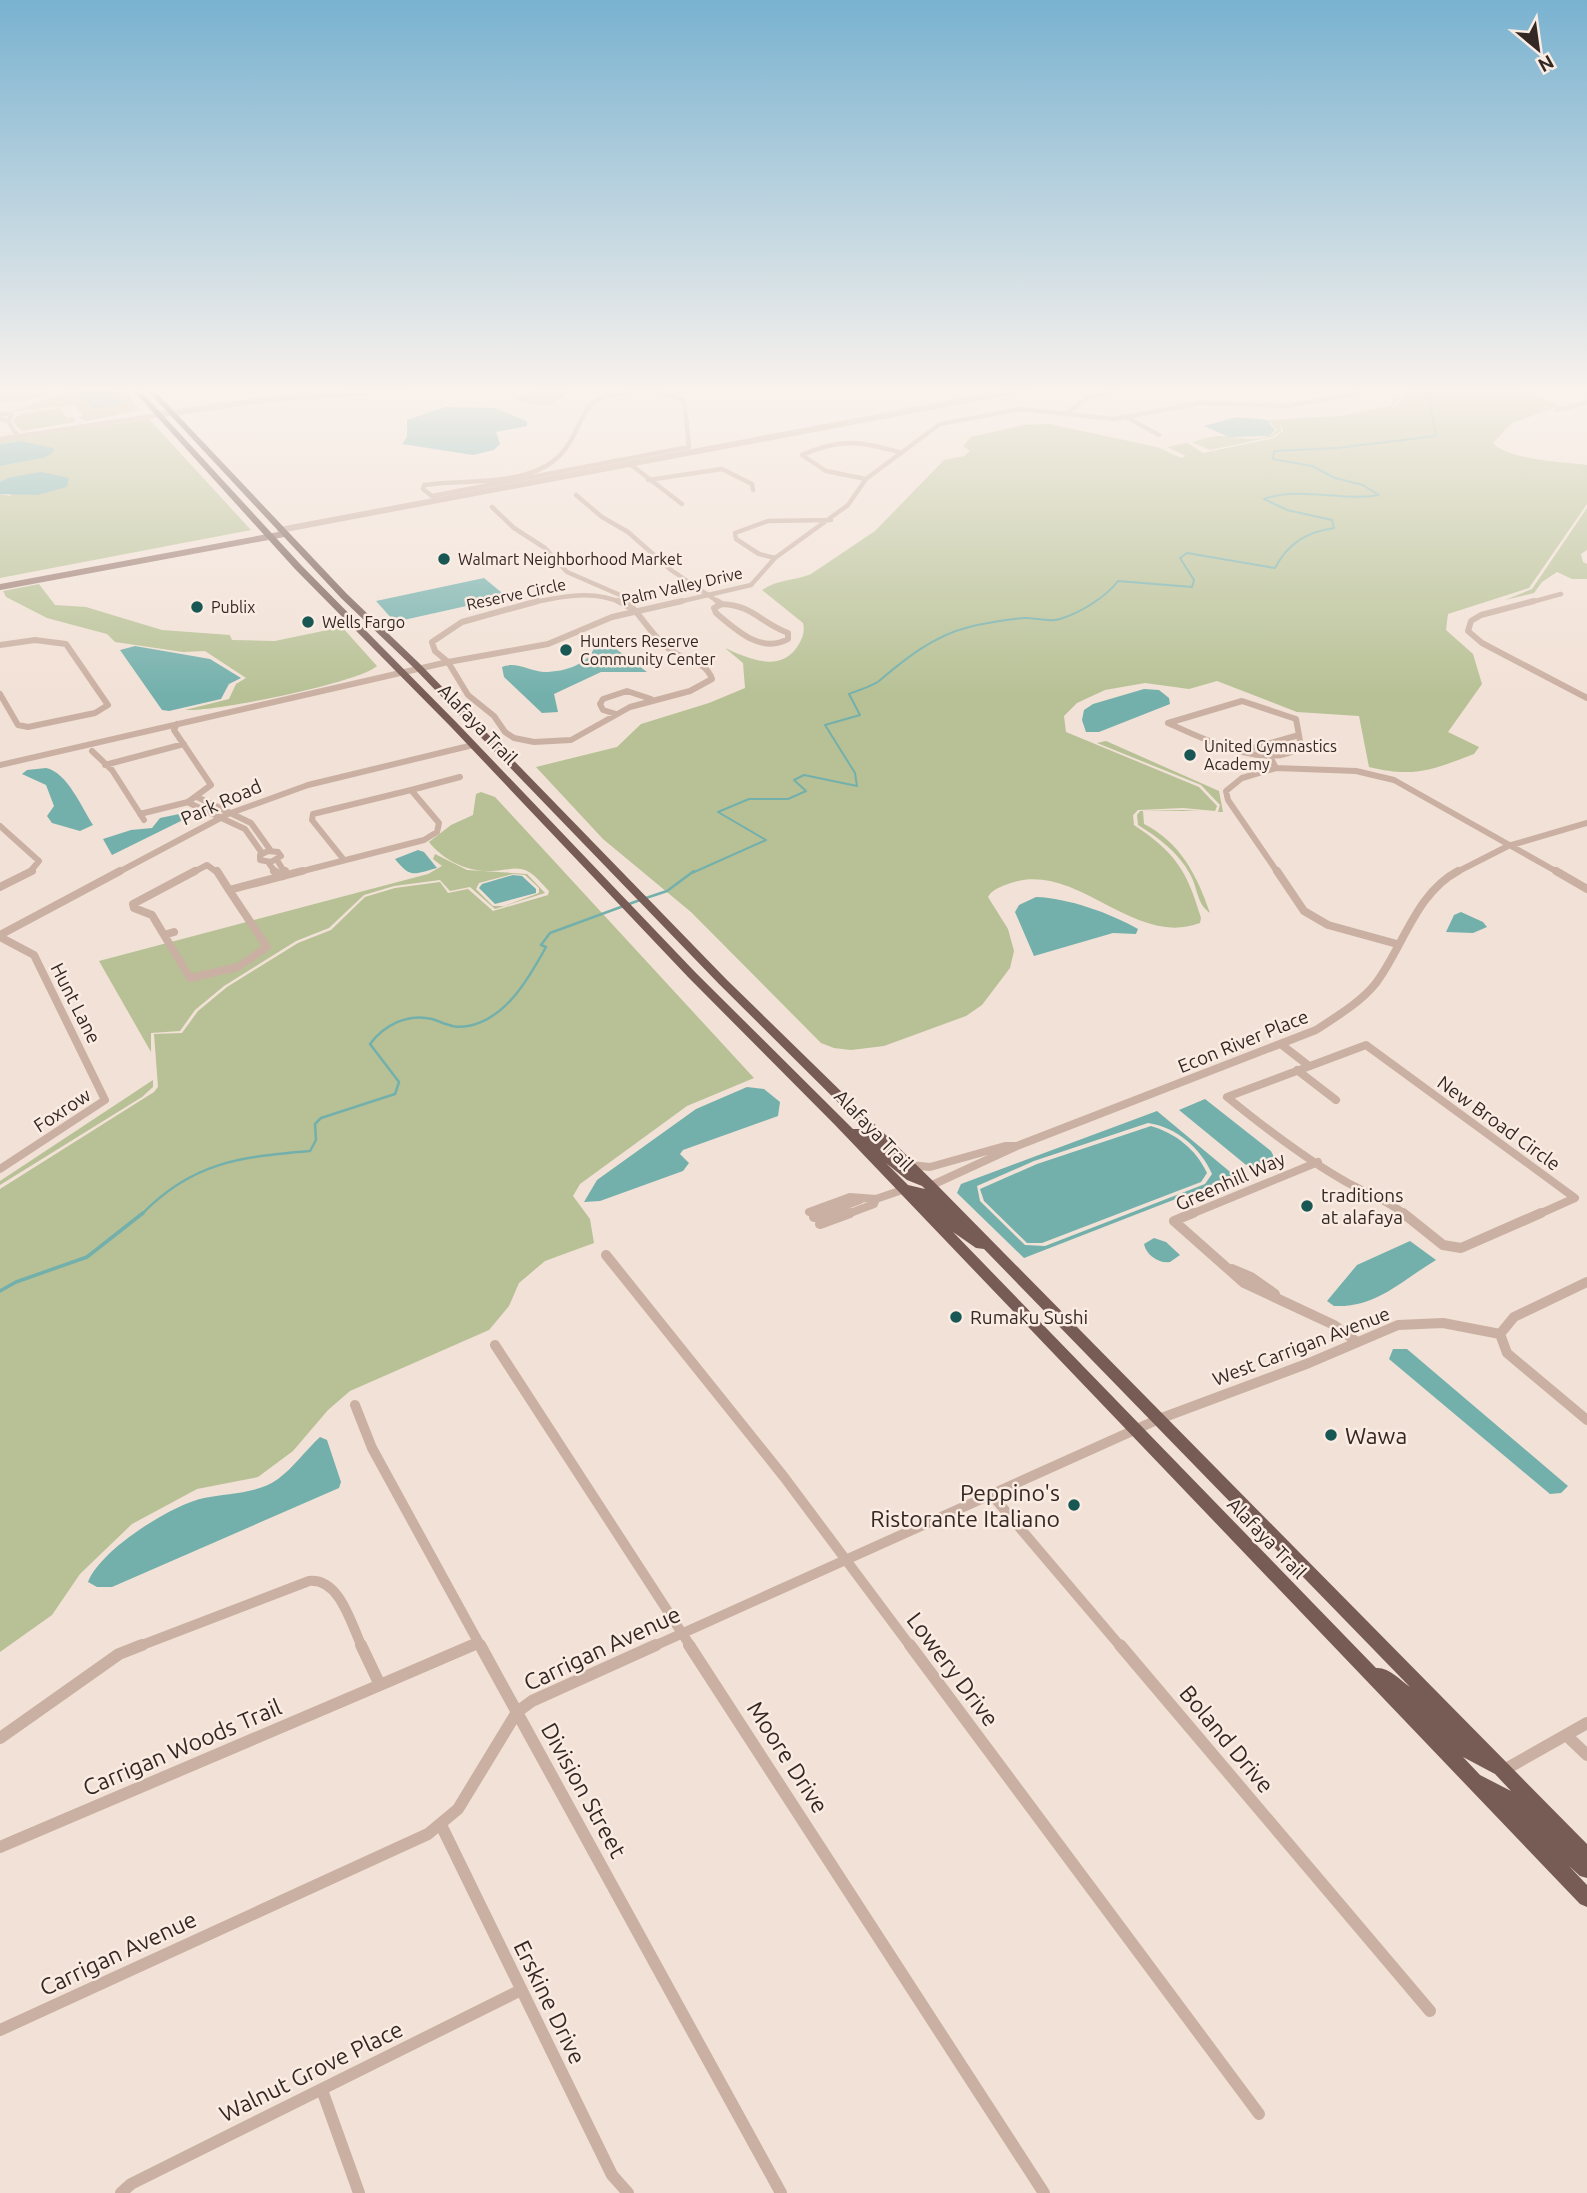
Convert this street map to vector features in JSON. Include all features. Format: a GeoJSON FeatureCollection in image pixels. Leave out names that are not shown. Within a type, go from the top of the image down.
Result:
{"type":"FeatureCollection","features":[{"type":"Feature","properties":{"kind":"main road","name":"Alafaya Trail"},"geometry":{"type":"LineString","coordinates":[[227,490],[303,573],[692,975],[905,1189],[1587,1898]]}},
{"type":"Feature","properties":{"kind":"main road","name":"Alafaya Trail"},"geometry":{"type":"LineString","coordinates":[[243,490],[723,982],[910,1165],[1587,1856]]}},
{"type":"Feature","properties":{"kind":"main road"},"geometry":{"type":"LineString","coordinates":[[0,582],[282,532]]}},
{"type":"Feature","properties":{"kind":"main road"},"geometry":{"type":"LineString","coordinates":[[0,587],[80,569]]}},
{"type":"Feature","properties":{"kind":"main road"},"geometry":{"type":"LineString","coordinates":[[303,573],[335,594],[344,596]]}},
{"type":"Feature","properties":{"kind":"main road"},"geometry":{"type":"LineString","coordinates":[[330,600],[343,604],[359,621],[379,631]]}},
{"type":"Feature","properties":{"kind":"main road"},"geometry":{"type":"LineString","coordinates":[[472,745],[488,750],[507,769],[528,781]]}},
{"type":"Feature","properties":{"kind":"main road"},"geometry":{"type":"LineString","coordinates":[[563,840],[590,845]]}},
{"type":"Feature","properties":{"kind":"main road"},"geometry":{"type":"LineString","coordinates":[[692,975],[704,974],[723,982]]}},
{"type":"Feature","properties":{"kind":"main road"},"geometry":{"type":"LineString","coordinates":[[841,1123],[874,1143],[906,1174],[930,1186]]}},
{"type":"Feature","properties":{"kind":"main road"},"geometry":{"type":"LineString","coordinates":[[905,1189],[920,1192],[956,1228],[1004,1261]]}},
{"type":"Feature","properties":{"kind":"main road"},"geometry":{"type":"LineString","coordinates":[[1354,1656],[1419,1703],[1464,1749],[1504,1770]]}},
{"type":"Feature","properties":{"kind":"main road"},"geometry":{"type":"LineString","coordinates":[[1475,1782],[1504,1794],[1564,1853],[1587,1870]]}},
{"type":"Feature","properties":{"kind":"street"},"geometry":{"type":"LineString","coordinates":[[426,490],[432,496],[462,490]]}},
{"type":"Feature","properties":{"kind":"street"},"geometry":{"type":"LineString","coordinates":[[282,532],[497,490]]}},
{"type":"Feature","properties":{"kind":"street"},"geometry":{"type":"LineString","coordinates":[[663,490],[682,504]]}},
{"type":"Feature","properties":{"kind":"street","name":"Palm Valley Drive"},"geometry":{"type":"LineString","coordinates":[[70,746],[176,727],[419,668],[557,641],[604,619],[756,582],[775,558],[831,520],[848,505],[858,490]]}},
{"type":"Feature","properties":{"kind":"street"},"geometry":{"type":"LineString","coordinates":[[576,495],[602,517],[628,532],[671,570],[722,604],[743,605],[770,626],[788,634],[788,639],[774,645],[753,641],[716,613],[715,608],[722,604]]}},
{"type":"Feature","properties":{"kind":"street"},"geometry":{"type":"LineString","coordinates":[[492,507],[523,535],[545,548],[567,572],[620,595],[636,611]]}},
{"type":"Feature","properties":{"kind":"street"},"geometry":{"type":"LineString","coordinates":[[775,558],[750,550],[736,539],[735,533],[747,527],[786,519],[831,520]]}},
{"type":"Feature","properties":{"kind":"street"},"geometry":{"type":"LineString","coordinates":[[1561,593],[1481,615],[1471,621],[1468,631],[1482,643],[1587,699]]}},
{"type":"Feature","properties":{"kind":"street","name":"Reserve Circle"},"geometry":{"type":"LineString","coordinates":[[586,594],[608,597],[636,611],[649,624],[655,639],[678,654],[701,664],[709,670],[712,679],[690,691],[651,699],[616,714],[571,740],[547,742],[514,738],[468,695],[448,662],[435,651],[432,642],[444,629],[474,616],[586,594]]}},
{"type":"Feature","properties":{"kind":"street"},"geometry":{"type":"LineString","coordinates":[[0,645],[35,640],[66,644],[108,705],[96,713],[28,727],[18,725],[0,694]]}},
{"type":"Feature","properties":{"kind":"street","name":"Palm Valley Drive"},"geometry":{"type":"LineString","coordinates":[[0,762],[401,673]]}},
{"type":"Feature","properties":{"kind":"street","name":"Reserve Circle"},"geometry":{"type":"LineString","coordinates":[[616,714],[603,710],[600,704],[603,699],[626,691],[651,699]]}},
{"type":"Feature","properties":{"kind":"street"},"geometry":{"type":"LineString","coordinates":[[1242,701],[1296,719],[1301,746],[1297,750],[1278,756],[1240,751],[1224,748],[1168,723],[1242,701]]}},
{"type":"Feature","properties":{"kind":"street"},"geometry":{"type":"LineString","coordinates":[[92,751],[112,770],[142,817],[187,802],[211,785],[176,727]]}},
{"type":"Feature","properties":{"kind":"street"},"geometry":{"type":"LineString","coordinates":[[1240,751],[1299,735]]}},
{"type":"Feature","properties":{"kind":"street"},"geometry":{"type":"LineString","coordinates":[[105,765],[184,744]]}},
{"type":"Feature","properties":{"kind":"street","name":"Park Road"},"geometry":{"type":"LineString","coordinates":[[0,936],[218,818],[308,785],[472,745]]}},
{"type":"Feature","properties":{"kind":"street"},"geometry":{"type":"LineString","coordinates":[[1269,755],[1276,768]]}},
{"type":"Feature","properties":{"kind":"street"},"geometry":{"type":"LineString","coordinates":[[1397,944],[1328,925],[1304,911],[1228,800],[1226,791],[1230,784],[1251,774],[1276,768],[1380,774],[1587,889]]}},
{"type":"Feature","properties":{"kind":"street"},"geometry":{"type":"LineString","coordinates":[[344,860],[311,817],[460,777]]}},
{"type":"Feature","properties":{"kind":"street"},"geometry":{"type":"LineString","coordinates":[[229,890],[424,840],[437,832],[439,823],[411,790]]}},
{"type":"Feature","properties":{"kind":"street"},"geometry":{"type":"LineString","coordinates":[[197,797],[251,823],[271,851]]}},
{"type":"Feature","properties":{"kind":"street"},"geometry":{"type":"LineString","coordinates":[[187,802],[245,830],[262,853]]}},
{"type":"Feature","properties":{"kind":"street"},"geometry":{"type":"LineString","coordinates":[[204,810],[214,806]]}},
{"type":"Feature","properties":{"kind":"street"},"geometry":{"type":"LineString","coordinates":[[1576,824],[1587,815]]}},
{"type":"Feature","properties":{"kind":"street"},"geometry":{"type":"LineString","coordinates":[[1576,824],[1587,823]]}},
{"type":"Feature","properties":{"kind":"street","name":"Econ River Place"},"geometry":{"type":"LineString","coordinates":[[930,1186],[1017,1146],[1316,1030],[1352,1007],[1375,984],[1431,892],[1448,876],[1508,846],[1576,824]]}},
{"type":"Feature","properties":{"kind":"street"},"geometry":{"type":"LineString","coordinates":[[0,826],[5,835],[28,848],[39,861],[31,872],[0,887]]}},
{"type":"Feature","properties":{"kind":"street"},"geometry":{"type":"LineString","coordinates":[[262,853],[280,853],[277,860]]}},
{"type":"Feature","properties":{"kind":"street"},"geometry":{"type":"LineString","coordinates":[[262,853],[260,860],[277,860]]}},
{"type":"Feature","properties":{"kind":"street"},"geometry":{"type":"LineString","coordinates":[[277,860],[286,872],[283,876]]}},
{"type":"Feature","properties":{"kind":"street"},"geometry":{"type":"LineString","coordinates":[[268,862],[277,875],[283,876]]}},
{"type":"Feature","properties":{"kind":"street"},"geometry":{"type":"LineString","coordinates":[[207,865],[216,869],[229,890],[267,947],[237,967],[190,978],[152,915],[134,908],[133,904],[207,865]]}},
{"type":"Feature","properties":{"kind":"street"},"geometry":{"type":"LineString","coordinates":[[164,935],[174,932]]}},
{"type":"Feature","properties":{"kind":"street","name":"Hunt Lane"},"geometry":{"type":"LineString","coordinates":[[0,936],[34,955],[105,1100]]}},
{"type":"Feature","properties":{"kind":"street"},"geometry":{"type":"LineString","coordinates":[[1282,1045],[1309,1066]]}},
{"type":"Feature","properties":{"kind":"street","name":"New Broad Circle"},"geometry":{"type":"LineString","coordinates":[[1366,1045],[1575,1198],[1461,1248],[1443,1245],[1386,1199],[1349,1183],[1272,1133],[1227,1097],[1297,1070],[1366,1045]]}},
{"type":"Feature","properties":{"kind":"street"},"geometry":{"type":"LineString","coordinates":[[1297,1070],[1336,1100]]}},
{"type":"Feature","properties":{"kind":"street","name":"Foxrow"},"geometry":{"type":"LineString","coordinates":[[0,1168],[105,1100]]}},
{"type":"Feature","properties":{"kind":"street","name":"Econ River Place"},"geometry":{"type":"LineString","coordinates":[[910,1165],[930,1167],[1005,1146],[1017,1146]]}},
{"type":"Feature","properties":{"kind":"street","name":"Greenhill Way"},"geometry":{"type":"LineString","coordinates":[[1318,1162],[1174,1221],[1244,1283],[1334,1325],[1357,1342]]}},
{"type":"Feature","properties":{"kind":"street"},"geometry":{"type":"LineString","coordinates":[[871,1198],[874,1205],[815,1218],[850,1197],[871,1198],[905,1189]]}},
{"type":"Feature","properties":{"kind":"street","name":"Lowery Drive"},"geometry":{"type":"LineString","coordinates":[[606,1255],[663,1328],[716,1389],[1259,2114]]}},
{"type":"Feature","properties":{"kind":"street"},"geometry":{"type":"LineString","coordinates":[[1587,1282],[1514,1317],[1500,1334],[1507,1353],[1587,1420]]}},
{"type":"Feature","properties":{"kind":"street","name":"West Carrigan Avenue"},"geometry":{"type":"LineString","coordinates":[[1159,1419],[1309,1363],[1398,1325],[1443,1323],[1500,1334]]}},
{"type":"Feature","properties":{"kind":"street","name":"Moore Drive"},"geometry":{"type":"LineString","coordinates":[[495,1345],[1044,2193]]}},
{"type":"Feature","properties":{"kind":"street","name":"Division Street"},"geometry":{"type":"LineString","coordinates":[[355,1405],[372,1448],[781,2193]]}},
{"type":"Feature","properties":{"kind":"street","name":"Carrigan Avenue"},"geometry":{"type":"LineString","coordinates":[[0,2030],[396,1849],[441,1825],[469,1794],[517,1713],[532,1701],[1159,1419]]}},
{"type":"Feature","properties":{"kind":"street","name":"Boland Drive"},"geometry":{"type":"LineString","coordinates":[[991,1494],[1430,2011]]}},
{"type":"Feature","properties":{"kind":"street"},"geometry":{"type":"LineString","coordinates":[[0,1738],[119,1654],[309,1581],[319,1580],[333,1587],[380,1685]]}},
{"type":"Feature","properties":{"kind":"street","name":"Carrigan Woods Trail"},"geometry":{"type":"LineString","coordinates":[[0,1847],[478,1643]]}},
{"type":"Feature","properties":{"kind":"street"},"geometry":{"type":"LineString","coordinates":[[1504,1770],[1587,1723]]}},
{"type":"Feature","properties":{"kind":"street"},"geometry":{"type":"LineString","coordinates":[[1566,1735],[1587,1755]]}},
{"type":"Feature","properties":{"kind":"street","name":"Erskine Drive"},"geometry":{"type":"LineString","coordinates":[[441,1825],[612,2175],[628,2193]]}},
{"type":"Feature","properties":{"kind":"street","name":"Walnut Grove Place"},"geometry":{"type":"LineString","coordinates":[[121,2193],[131,2184],[521,1990]]}},
{"type":"Feature","properties":{"kind":"street"},"geometry":{"type":"LineString","coordinates":[[322,2090],[359,2193]]}},
{"type":"Feature","properties":{"kind":"green space"},"geometry":{"type":"Polygon","coordinates":[[[10,490],[215,490],[251,530],[0,578],[0,494],[11,496],[10,490]]]}},
{"type":"Feature","properties":{"kind":"green space"},"geometry":{"type":"Polygon","coordinates":[[[915,490],[1587,490],[1587,504],[1529,588],[1448,614],[1446,630],[1473,654],[1482,684],[1448,732],[1479,747],[1474,754],[1423,771],[1398,772],[1369,767],[1359,716],[1297,712],[1217,681],[1189,689],[1145,683],[1105,690],[1077,703],[1064,716],[1066,732],[1199,787],[1217,806],[1215,811],[1183,808],[1138,810],[1133,815],[1134,825],[1170,854],[1185,875],[1201,918],[1200,923],[1175,928],[1150,924],[1055,882],[1031,879],[1005,885],[988,897],[1008,929],[1014,951],[1010,968],[982,1005],[966,1016],[884,1046],[851,1050],[821,1043],[691,912],[603,839],[536,767],[617,747],[641,724],[709,703],[745,688],[743,663],[725,648],[754,659],[774,661],[784,659],[792,653],[803,636],[803,623],[762,590],[811,574],[875,531],[915,490]]]}},
{"type":"Feature","properties":{"kind":"green space"},"geometry":{"type":"Polygon","coordinates":[[[1587,508],[1587,550],[1581,554],[1583,562],[1587,564],[1587,579],[1572,579],[1557,572],[1542,582],[1534,593],[1505,600],[1532,589],[1587,508]]]}},
{"type":"Feature","properties":{"kind":"green space"},"geometry":{"type":"Polygon","coordinates":[[[39,584],[55,605],[86,607],[162,630],[230,635],[232,640],[275,641],[342,627],[377,666],[364,673],[316,688],[225,706],[185,710],[229,699],[236,684],[246,678],[205,651],[183,652],[115,642],[107,634],[47,618],[6,597],[3,591],[39,584]]]}},
{"type":"Feature","properties":{"kind":"green space"},"geometry":{"type":"Polygon","coordinates":[[[1106,741],[1219,791],[1223,812],[1218,812],[1220,805],[1201,785],[1097,743],[1106,741]]]}},
{"type":"Feature","properties":{"kind":"green space"},"geometry":{"type":"Polygon","coordinates":[[[481,792],[495,797],[754,1078],[687,1106],[580,1184],[573,1196],[590,1219],[594,1243],[545,1261],[519,1283],[509,1306],[489,1330],[350,1391],[328,1410],[293,1451],[258,1477],[197,1489],[132,1524],[80,1574],[52,1615],[0,1652],[0,1189],[154,1092],[158,1087],[154,1034],[182,1033],[198,1011],[227,987],[298,943],[331,930],[365,897],[395,888],[440,882],[448,893],[468,889],[493,911],[548,895],[549,891],[542,883],[524,870],[482,871],[465,867],[441,854],[429,842],[451,825],[473,815],[476,794],[481,792]]]}},
{"type":"Feature","properties":{"kind":"green space"},"geometry":{"type":"Polygon","coordinates":[[[1183,810],[1199,811],[1143,811],[1144,824],[1168,840],[1186,861],[1210,913],[1202,905],[1193,879],[1180,859],[1161,840],[1138,825],[1137,815],[1140,811],[1183,810]]]}},
{"type":"Feature","properties":{"kind":"green space"},"geometry":{"type":"Polygon","coordinates":[[[435,854],[467,870],[527,874],[545,893],[495,909],[470,887],[450,891],[440,880],[394,886],[364,895],[329,928],[296,941],[224,986],[195,1010],[180,1031],[151,1033],[151,1052],[99,961],[428,874],[442,866],[433,859],[435,854]],[[513,874],[479,883],[476,889],[493,906],[504,906],[539,893],[539,888],[525,875],[513,874]]]}},
{"type":"Feature","properties":{"kind":"green space"},"geometry":{"type":"Polygon","coordinates":[[[153,1080],[153,1087],[142,1097],[0,1185],[0,1181],[153,1080]]]}},
{"type":"Feature","properties":{"kind":"water"},"geometry":{"type":"Polygon","coordinates":[[[0,490],[54,490],[37,495],[0,494],[0,490]]]}},
{"type":"Feature","properties":{"kind":"water"},"geometry":{"type":"Polygon","coordinates":[[[484,578],[507,597],[399,621],[393,620],[376,601],[484,578]]]}},
{"type":"Feature","properties":{"kind":"water"},"geometry":{"type":"Polygon","coordinates":[[[604,640],[647,672],[601,672],[554,694],[558,712],[542,713],[504,677],[502,667],[507,665],[544,672],[569,668],[589,656],[596,642],[604,640]]]}},
{"type":"Feature","properties":{"kind":"water"},"geometry":{"type":"Polygon","coordinates":[[[135,646],[210,659],[241,678],[229,684],[221,699],[169,711],[162,710],[120,650],[135,646]]]}},
{"type":"Feature","properties":{"kind":"water"},"geometry":{"type":"Polygon","coordinates":[[[1144,689],[1159,690],[1169,698],[1170,704],[1099,732],[1086,732],[1082,720],[1084,710],[1093,704],[1144,689]]]}},
{"type":"Feature","properties":{"kind":"water"},"geometry":{"type":"Polygon","coordinates":[[[46,768],[61,776],[67,783],[93,825],[80,831],[52,823],[47,816],[54,806],[46,785],[22,774],[27,770],[46,768]]]}},
{"type":"Feature","properties":{"kind":"water"},"geometry":{"type":"Polygon","coordinates":[[[190,814],[187,818],[112,855],[103,839],[131,830],[152,828],[160,818],[190,814]]]}},
{"type":"Feature","properties":{"kind":"water"},"geometry":{"type":"Polygon","coordinates":[[[418,850],[424,852],[437,868],[413,873],[405,870],[395,859],[418,850]]]}},
{"type":"Feature","properties":{"kind":"water"},"geometry":{"type":"Polygon","coordinates":[[[513,875],[522,876],[536,889],[536,893],[495,904],[479,888],[482,884],[513,875]]]}},
{"type":"Feature","properties":{"kind":"water"},"geometry":{"type":"Polygon","coordinates":[[[1036,897],[1089,907],[1138,929],[1136,934],[1113,933],[1034,956],[1015,912],[1019,905],[1036,897]]]}},
{"type":"Feature","properties":{"kind":"water"},"geometry":{"type":"Polygon","coordinates":[[[1461,912],[1483,922],[1487,927],[1473,933],[1446,932],[1454,915],[1461,912]]]}},
{"type":"Feature","properties":{"kind":"water"},"geometry":{"type":"Polygon","coordinates":[[[747,1087],[764,1089],[780,1102],[778,1116],[683,1150],[680,1154],[689,1163],[683,1171],[600,1201],[584,1202],[597,1180],[696,1109],[747,1087]]]}},
{"type":"Feature","properties":{"kind":"water"},"geometry":{"type":"Polygon","coordinates":[[[1205,1099],[1271,1151],[1274,1157],[1251,1169],[1179,1110],[1205,1099]]]}},
{"type":"Feature","properties":{"kind":"water"},"geometry":{"type":"Polygon","coordinates":[[[1157,1111],[1235,1176],[1024,1258],[957,1193],[961,1184],[1157,1111]],[[1148,1123],[1034,1161],[977,1186],[980,1201],[1025,1245],[1045,1246],[1205,1184],[1212,1174],[1194,1147],[1178,1134],[1148,1123]]]}},
{"type":"Feature","properties":{"kind":"water"},"geometry":{"type":"Polygon","coordinates":[[[1151,1126],[1168,1133],[1191,1149],[1207,1173],[1201,1182],[1042,1243],[1027,1243],[984,1201],[980,1189],[1037,1164],[1151,1126]]]}},
{"type":"Feature","properties":{"kind":"water"},"geometry":{"type":"Polygon","coordinates":[[[1154,1238],[1166,1242],[1180,1255],[1170,1262],[1154,1258],[1147,1252],[1144,1244],[1154,1238]]]}},
{"type":"Feature","properties":{"kind":"water"},"geometry":{"type":"Polygon","coordinates":[[[1410,1241],[1436,1260],[1376,1298],[1334,1306],[1327,1301],[1357,1265],[1410,1241]]]}},
{"type":"Feature","properties":{"kind":"water"},"geometry":{"type":"Polygon","coordinates":[[[1393,1349],[1407,1349],[1568,1486],[1561,1493],[1550,1494],[1389,1359],[1393,1349]]]}},
{"type":"Feature","properties":{"kind":"water"},"geometry":{"type":"Polygon","coordinates":[[[320,1437],[327,1440],[341,1482],[339,1488],[112,1587],[97,1587],[88,1582],[95,1569],[121,1543],[156,1519],[190,1502],[270,1484],[289,1470],[320,1437]]]}},
{"type":"Feature","properties":{"kind":"waterway"},"geometry":{"type":"LineString","coordinates":[[692,873],[766,840],[718,812],[749,799],[788,799],[806,791],[794,780],[804,775],[857,786],[855,773],[825,725],[860,715],[849,694],[876,683],[932,642],[956,631],[989,623],[1023,618],[1060,619],[1092,604],[1118,581],[1192,587],[1194,580],[1180,558],[1187,553],[1275,568],[1299,540],[1315,532],[1334,528],[1332,520],[1287,510],[1264,499],[1292,494],[1350,497],[1379,495],[1372,490]]}},
{"type":"Feature","properties":{"kind":"waterway"},"geometry":{"type":"LineString","coordinates":[[646,898],[667,891],[694,871]]}},
{"type":"Feature","properties":{"kind":"waterway"},"geometry":{"type":"LineString","coordinates":[[141,1215],[179,1183],[218,1165],[261,1156],[310,1151],[316,1140],[315,1124],[321,1118],[395,1094],[399,1082],[370,1044],[382,1031],[397,1022],[414,1018],[432,1019],[458,1027],[482,1022],[515,996],[546,947],[541,945],[550,933],[640,900]]}},
{"type":"Feature","properties":{"kind":"waterway"},"geometry":{"type":"LineString","coordinates":[[0,1291],[16,1282],[87,1257],[143,1213]]}},
{"type":"Feature","properties":{"kind":"place","name":"Walmart Neighborhood Market"},"geometry":{"type":"Point","coordinates":[444,559]}},
{"type":"Feature","properties":{"kind":"place","name":"Publix"},"geometry":{"type":"Point","coordinates":[197,607]}},
{"type":"Feature","properties":{"kind":"place","name":"Wells Fargo"},"geometry":{"type":"Point","coordinates":[308,622]}},
{"type":"Feature","properties":{"kind":"place","name":"Hunters Reserve Community Center"},"geometry":{"type":"Point","coordinates":[566,650]}},
{"type":"Feature","properties":{"kind":"place","name":"United Gymnastics Academy"},"geometry":{"type":"Point","coordinates":[1190,755]}},
{"type":"Feature","properties":{"kind":"place","name":"traditions at alafaya"},"geometry":{"type":"Point","coordinates":[1307,1206]}},
{"type":"Feature","properties":{"kind":"place","name":"Rumaku Sushi"},"geometry":{"type":"Point","coordinates":[956,1317]}},
{"type":"Feature","properties":{"kind":"place","name":"Wawa"},"geometry":{"type":"Point","coordinates":[1331,1435]}},
{"type":"Feature","properties":{"kind":"place","name":"Peppino's Ristorante Italiano"},"geometry":{"type":"Point","coordinates":[1074,1505]}}]}
